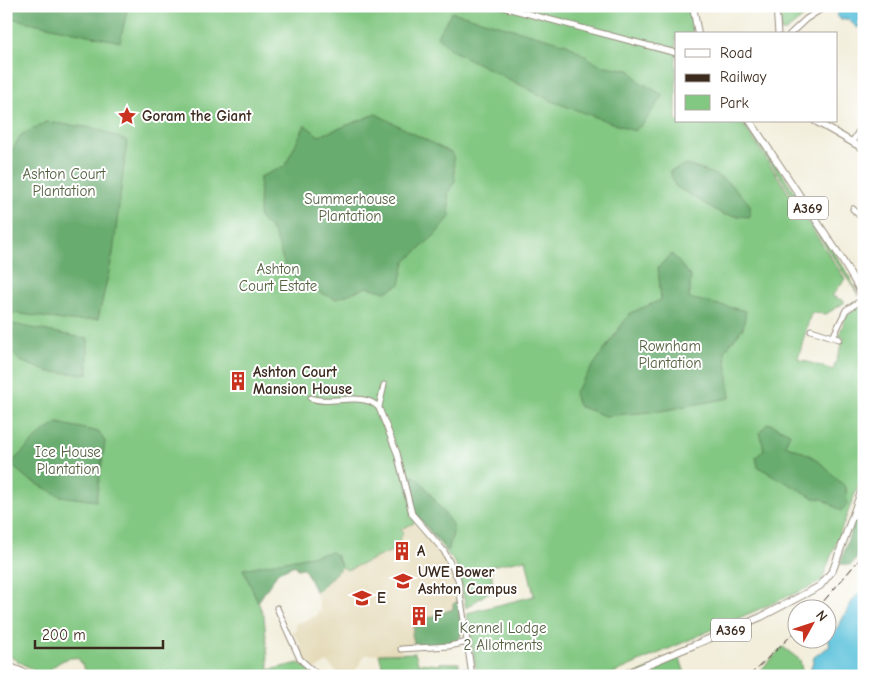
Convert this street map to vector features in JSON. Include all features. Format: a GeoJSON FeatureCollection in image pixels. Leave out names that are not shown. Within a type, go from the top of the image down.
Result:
{"type":"FeatureCollection","features":[{"type":"Feature","properties":{"kind":"main road"},"geometry":{"type":"LineString","coordinates":[[693,6],[698,32]]}},
{"type":"Feature","properties":{"kind":"main road","name":"A369"},"geometry":{"type":"LineString","coordinates":[[751,122],[838,253],[864,298]]}},
{"type":"Feature","properties":{"kind":"main road"},"geometry":{"type":"LineString","coordinates":[[817,122],[864,149]]}},
{"type":"Feature","properties":{"kind":"main road","name":"A369"},"geometry":{"type":"LineString","coordinates":[[620,676],[761,616],[820,586],[833,570],[864,484]]}},
{"type":"Feature","properties":{"kind":"main road"},"geometry":{"type":"LineString","coordinates":[[6,665],[32,676]]}},
{"type":"Feature","properties":{"kind":"street"},"geometry":{"type":"LineString","coordinates":[[499,6],[675,53]]}},
{"type":"Feature","properties":{"kind":"street"},"geometry":{"type":"LineString","coordinates":[[776,6],[778,32]]}},
{"type":"Feature","properties":{"kind":"street"},"geometry":{"type":"LineString","coordinates":[[792,32],[806,19],[826,6]]}},
{"type":"Feature","properties":{"kind":"street"},"geometry":{"type":"LineString","coordinates":[[852,142],[864,123]]}},
{"type":"Feature","properties":{"kind":"street"},"geometry":{"type":"LineString","coordinates":[[853,209],[864,220]]}},
{"type":"Feature","properties":{"kind":"street"},"geometry":{"type":"LineString","coordinates":[[833,337],[846,310],[864,298]]}},
{"type":"Feature","properties":{"kind":"street"},"geometry":{"type":"LineString","coordinates":[[811,330],[839,339]]}},
{"type":"Feature","properties":{"kind":"street"},"geometry":{"type":"LineString","coordinates":[[379,408],[384,385]]}},
{"type":"Feature","properties":{"kind":"street"},"geometry":{"type":"LineString","coordinates":[[311,398],[364,400],[376,404],[379,408],[397,453],[412,514],[444,551],[456,572],[472,676]]}},
{"type":"Feature","properties":{"kind":"street"},"geometry":{"type":"LineString","coordinates":[[277,608],[300,659],[319,676]]}},
{"type":"Feature","properties":{"kind":"street"},"geometry":{"type":"LineString","coordinates":[[401,648],[449,646],[468,642]]}},
{"type":"Feature","properties":{"kind":"shaded area","name":"UWE Bower Ashton Campus"},"geometry":{"type":"Polygon","coordinates":[[[415,522],[432,542],[434,549],[437,548],[442,554],[454,579],[460,613],[461,640],[440,645],[402,646],[401,653],[365,655],[352,676],[341,676],[327,662],[314,670],[310,663],[306,665],[298,650],[302,647],[293,632],[297,630],[295,624],[318,615],[317,612],[321,611],[316,593],[342,567],[336,555],[331,552],[415,522]]]}},
{"type":"Feature","properties":{"kind":"green space","name":"Ashton Court Estate"},"geometry":{"type":"Polygon","coordinates":[[[6,6],[689,6],[693,32],[675,32],[675,122],[742,122],[845,279],[832,296],[844,301],[844,303],[826,314],[811,313],[798,359],[833,370],[844,338],[839,336],[846,316],[861,305],[864,308],[864,471],[821,582],[607,676],[477,676],[467,613],[534,596],[526,559],[491,566],[493,589],[466,608],[456,564],[414,513],[410,515],[415,522],[401,529],[403,534],[399,539],[402,547],[347,570],[342,567],[336,555],[244,569],[264,616],[269,670],[299,663],[316,676],[89,676],[78,658],[73,658],[63,660],[43,676],[6,654],[6,6]]]}},
{"type":"Feature","properties":{"kind":"green space"},"geometry":{"type":"Polygon","coordinates":[[[6,6],[128,6],[120,42],[10,18],[6,14],[6,6]]]}},
{"type":"Feature","properties":{"kind":"green space"},"geometry":{"type":"Polygon","coordinates":[[[779,6],[815,6],[815,8],[786,31],[781,31],[779,6]]]}},
{"type":"Feature","properties":{"kind":"green space"},"geometry":{"type":"Polygon","coordinates":[[[452,12],[567,44],[599,65],[630,70],[640,82],[663,95],[644,123],[634,131],[554,102],[451,50],[437,36],[452,12]]]}},
{"type":"Feature","properties":{"kind":"green space","name":"Summerhouse Plantation"},"geometry":{"type":"Polygon","coordinates":[[[376,114],[453,154],[455,181],[448,193],[450,217],[435,235],[405,262],[400,284],[386,292],[367,287],[336,299],[300,282],[285,265],[274,234],[259,218],[260,177],[285,166],[305,125],[319,136],[376,114]]]}},
{"type":"Feature","properties":{"kind":"green space","name":"Ashton Court Plantation"},"geometry":{"type":"Polygon","coordinates":[[[46,122],[94,128],[127,141],[113,254],[98,319],[70,321],[6,312],[6,160],[21,135],[46,122]]]}},
{"type":"Feature","properties":{"kind":"green space"},"geometry":{"type":"Polygon","coordinates":[[[744,122],[749,122],[848,274],[859,296],[744,122]]]}},
{"type":"Feature","properties":{"kind":"green space"},"geometry":{"type":"Polygon","coordinates":[[[685,165],[706,171],[729,183],[750,205],[750,217],[724,215],[675,186],[670,171],[685,165]]]}},
{"type":"Feature","properties":{"kind":"green space","name":"Rownham Plantation"},"geometry":{"type":"Polygon","coordinates":[[[672,254],[691,277],[689,298],[746,311],[743,328],[725,350],[730,398],[661,411],[605,416],[578,406],[574,393],[630,313],[661,300],[658,267],[672,254]]]}},
{"type":"Feature","properties":{"kind":"green space"},"geometry":{"type":"Polygon","coordinates":[[[12,324],[88,339],[88,374],[49,372],[20,361],[6,346],[6,328],[12,324]]]}},
{"type":"Feature","properties":{"kind":"green space","name":"Ice House Plantation"},"geometry":{"type":"Polygon","coordinates":[[[58,423],[99,432],[105,442],[96,501],[60,496],[28,479],[10,464],[42,433],[58,423]]]}},
{"type":"Feature","properties":{"kind":"green space"},"geometry":{"type":"Polygon","coordinates":[[[768,423],[790,433],[785,445],[817,460],[846,487],[847,505],[841,511],[823,499],[814,498],[758,467],[756,457],[764,450],[760,432],[768,423]]]}},
{"type":"Feature","properties":{"kind":"green space"},"geometry":{"type":"Polygon","coordinates":[[[403,472],[416,477],[423,484],[452,524],[453,533],[448,551],[413,510],[403,472]]]}},
{"type":"Feature","properties":{"kind":"green space"},"geometry":{"type":"Polygon","coordinates":[[[864,490],[864,550],[851,565],[840,564],[864,490]]]}},
{"type":"Feature","properties":{"kind":"green space"},"geometry":{"type":"Polygon","coordinates":[[[331,552],[336,555],[342,567],[316,593],[305,570],[303,568],[297,569],[295,565],[278,572],[258,602],[243,569],[331,552]]]}},
{"type":"Feature","properties":{"kind":"green space"},"geometry":{"type":"Polygon","coordinates":[[[458,601],[462,630],[459,642],[415,646],[412,634],[414,625],[420,626],[422,620],[453,609],[453,604],[458,601]]]}},
{"type":"Feature","properties":{"kind":"green space"},"geometry":{"type":"Polygon","coordinates":[[[783,647],[800,660],[803,676],[755,676],[783,647]]]}},
{"type":"Feature","properties":{"kind":"green space"},"geometry":{"type":"Polygon","coordinates":[[[415,653],[418,663],[440,665],[440,663],[459,663],[459,668],[468,668],[468,676],[385,676],[379,654],[415,653]]]}},
{"type":"Feature","properties":{"kind":"green space"},"geometry":{"type":"Polygon","coordinates":[[[679,656],[686,676],[632,676],[679,656]]]}},
{"type":"Feature","properties":{"kind":"water"},"geometry":{"type":"Polygon","coordinates":[[[843,7],[856,10],[864,16],[864,19],[857,23],[860,26],[857,28],[848,19],[840,19],[837,16],[843,7]]]}},
{"type":"Feature","properties":{"kind":"water"},"geometry":{"type":"Polygon","coordinates":[[[864,589],[862,676],[809,676],[814,657],[824,650],[838,650],[838,627],[858,593],[864,589]]]}},
{"type":"Feature","properties":{"kind":"railway"},"geometry":{"type":"LineString","coordinates":[[825,600],[864,554]]}},
{"type":"Feature","properties":{"kind":"railway"},"geometry":{"type":"LineString","coordinates":[[749,676],[788,639]]}},
{"type":"Feature","properties":{"kind":"place","name":"Goram the Giant"},"geometry":{"type":"Point","coordinates":[127,116]}},
{"type":"Feature","properties":{"kind":"place","name":"Ashton Court Mansion House"},"geometry":{"type":"Point","coordinates":[238,381]}},
{"type":"Feature","properties":{"kind":"place","name":"A"},"geometry":{"type":"Point","coordinates":[402,551]}},
{"type":"Feature","properties":{"kind":"place","name":"UWE Bower Ashton Campus"},"geometry":{"type":"Point","coordinates":[403,581]}},
{"type":"Feature","properties":{"kind":"place","name":"E"},"geometry":{"type":"Point","coordinates":[362,598]}},
{"type":"Feature","properties":{"kind":"place","name":"F"},"geometry":{"type":"Point","coordinates":[419,616]}},
{"type":"Feature","properties":{"kind":"park label","name":"Kennel Lodge 2 Allotments"},"geometry":{"type":"Point","coordinates":[503,636]}}]}
